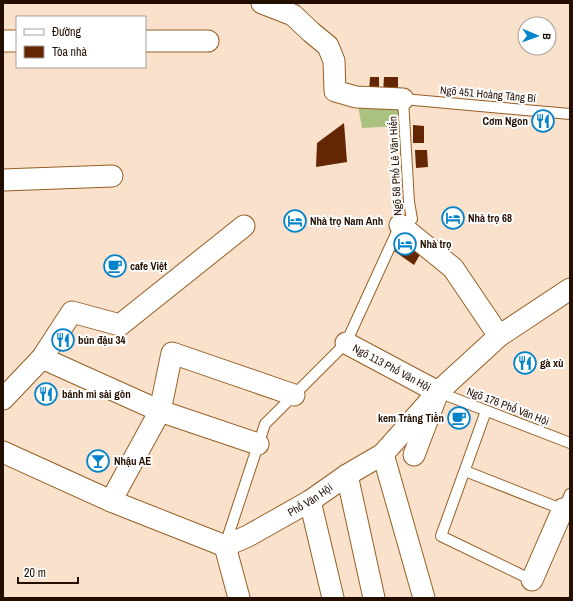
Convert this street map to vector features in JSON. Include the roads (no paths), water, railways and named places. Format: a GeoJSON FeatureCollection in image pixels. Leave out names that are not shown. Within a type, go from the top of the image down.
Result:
{"type":"FeatureCollection","features":[{"type":"Feature","properties":{"kind":"street"},"geometry":{"type":"LineString","coordinates":[[262,3],[293,15],[328,46],[334,61],[335,91],[356,97],[403,99]]}},
{"type":"Feature","properties":{"kind":"street"},"geometry":{"type":"LineString","coordinates":[[3,41],[16,41]]}},
{"type":"Feature","properties":{"kind":"street"},"geometry":{"type":"LineString","coordinates":[[146,41],[208,41]]}},
{"type":"Feature","properties":{"kind":"street"},"geometry":{"type":"LineString","coordinates":[[3,180],[112,176]]}},
{"type":"Feature","properties":{"kind":"street"},"geometry":{"type":"LineString","coordinates":[[400,225],[453,268],[499,336]]}},
{"type":"Feature","properties":{"kind":"street"},"geometry":{"type":"LineString","coordinates":[[3,399],[42,358],[72,312],[120,326],[244,226]]}},
{"type":"Feature","properties":{"kind":"street","name":"Phố Văn Hội"},"geometry":{"type":"LineString","coordinates":[[225,546],[248,536],[310,501],[347,475],[383,454],[438,392],[499,336],[570,289]]}},
{"type":"Feature","properties":{"kind":"street","name":"Ngõ 113 Phố Văn Hội"},"geometry":{"type":"LineString","coordinates":[[346,343],[438,392]]}},
{"type":"Feature","properties":{"kind":"street"},"geometry":{"type":"LineString","coordinates":[[111,501],[160,411],[172,353],[294,395]]}},
{"type":"Feature","properties":{"kind":"street"},"geometry":{"type":"LineString","coordinates":[[42,358],[160,411],[258,444]]}},
{"type":"Feature","properties":{"kind":"street"},"geometry":{"type":"LineString","coordinates":[[414,455],[438,392]]}},
{"type":"Feature","properties":{"kind":"street"},"geometry":{"type":"LineString","coordinates":[[3,452],[111,501],[225,546],[239,598]]}},
{"type":"Feature","properties":{"kind":"street"},"geometry":{"type":"LineString","coordinates":[[383,454],[424,598]]}},
{"type":"Feature","properties":{"kind":"street"},"geometry":{"type":"LineString","coordinates":[[347,475],[374,598]]}},
{"type":"Feature","properties":{"kind":"street"},"geometry":{"type":"LineString","coordinates":[[310,501],[333,598]]}},
{"type":"Feature","properties":{"kind":"street"},"geometry":{"type":"LineString","coordinates":[[532,580],[568,505]]}},
{"type":"Feature","properties":{"kind":"lane","name":"Ngõ 451 Hoàng Tăng Bí"},"geometry":{"type":"LineString","coordinates":[[403,99],[570,114]]}},
{"type":"Feature","properties":{"kind":"lane","name":"Ngõ 58 Phố Lê Văn Hiến"},"geometry":{"type":"LineString","coordinates":[[400,225],[412,219],[409,202],[403,99]]}},
{"type":"Feature","properties":{"kind":"lane"},"geometry":{"type":"LineString","coordinates":[[225,546],[265,424],[346,343],[400,225]]}},
{"type":"Feature","properties":{"kind":"lane","name":"Ngõ 176 Phố Văn Hội"},"geometry":{"type":"LineString","coordinates":[[438,392],[570,443]]}},
{"type":"Feature","properties":{"kind":"lane"},"geometry":{"type":"LineString","coordinates":[[486,411],[441,536],[532,580]]}},
{"type":"Feature","properties":{"kind":"lane"},"geometry":{"type":"LineString","coordinates":[[465,471],[568,505]]}},
{"type":"Feature","properties":{"kind":"place","name":"Cơm Ngon"},"geometry":{"type":"Point","coordinates":[543,121]}},
{"type":"Feature","properties":{"kind":"place","name":"Nhà trọ 68"},"geometry":{"type":"Point","coordinates":[453,218]}},
{"type":"Feature","properties":{"kind":"place","name":"Nhà trọ Nam Anh"},"geometry":{"type":"Point","coordinates":[295,221]}},
{"type":"Feature","properties":{"kind":"place","name":"Nhà trọ"},"geometry":{"type":"Point","coordinates":[405,244]}},
{"type":"Feature","properties":{"kind":"place","name":"cafe Việt"},"geometry":{"type":"Point","coordinates":[115,266]}},
{"type":"Feature","properties":{"kind":"place","name":"bún đậu 34"},"geometry":{"type":"Point","coordinates":[63,340]}},
{"type":"Feature","properties":{"kind":"place","name":"gà xù"},"geometry":{"type":"Point","coordinates":[525,363]}},
{"type":"Feature","properties":{"kind":"place","name":"bánh mì sài gòn"},"geometry":{"type":"Point","coordinates":[46,394]}},
{"type":"Feature","properties":{"kind":"place","name":"kem Tràng Tiền"},"geometry":{"type":"Point","coordinates":[459,418]}},
{"type":"Feature","properties":{"kind":"place","name":"Nhậu AE"},"geometry":{"type":"Point","coordinates":[98,461]}}]}
